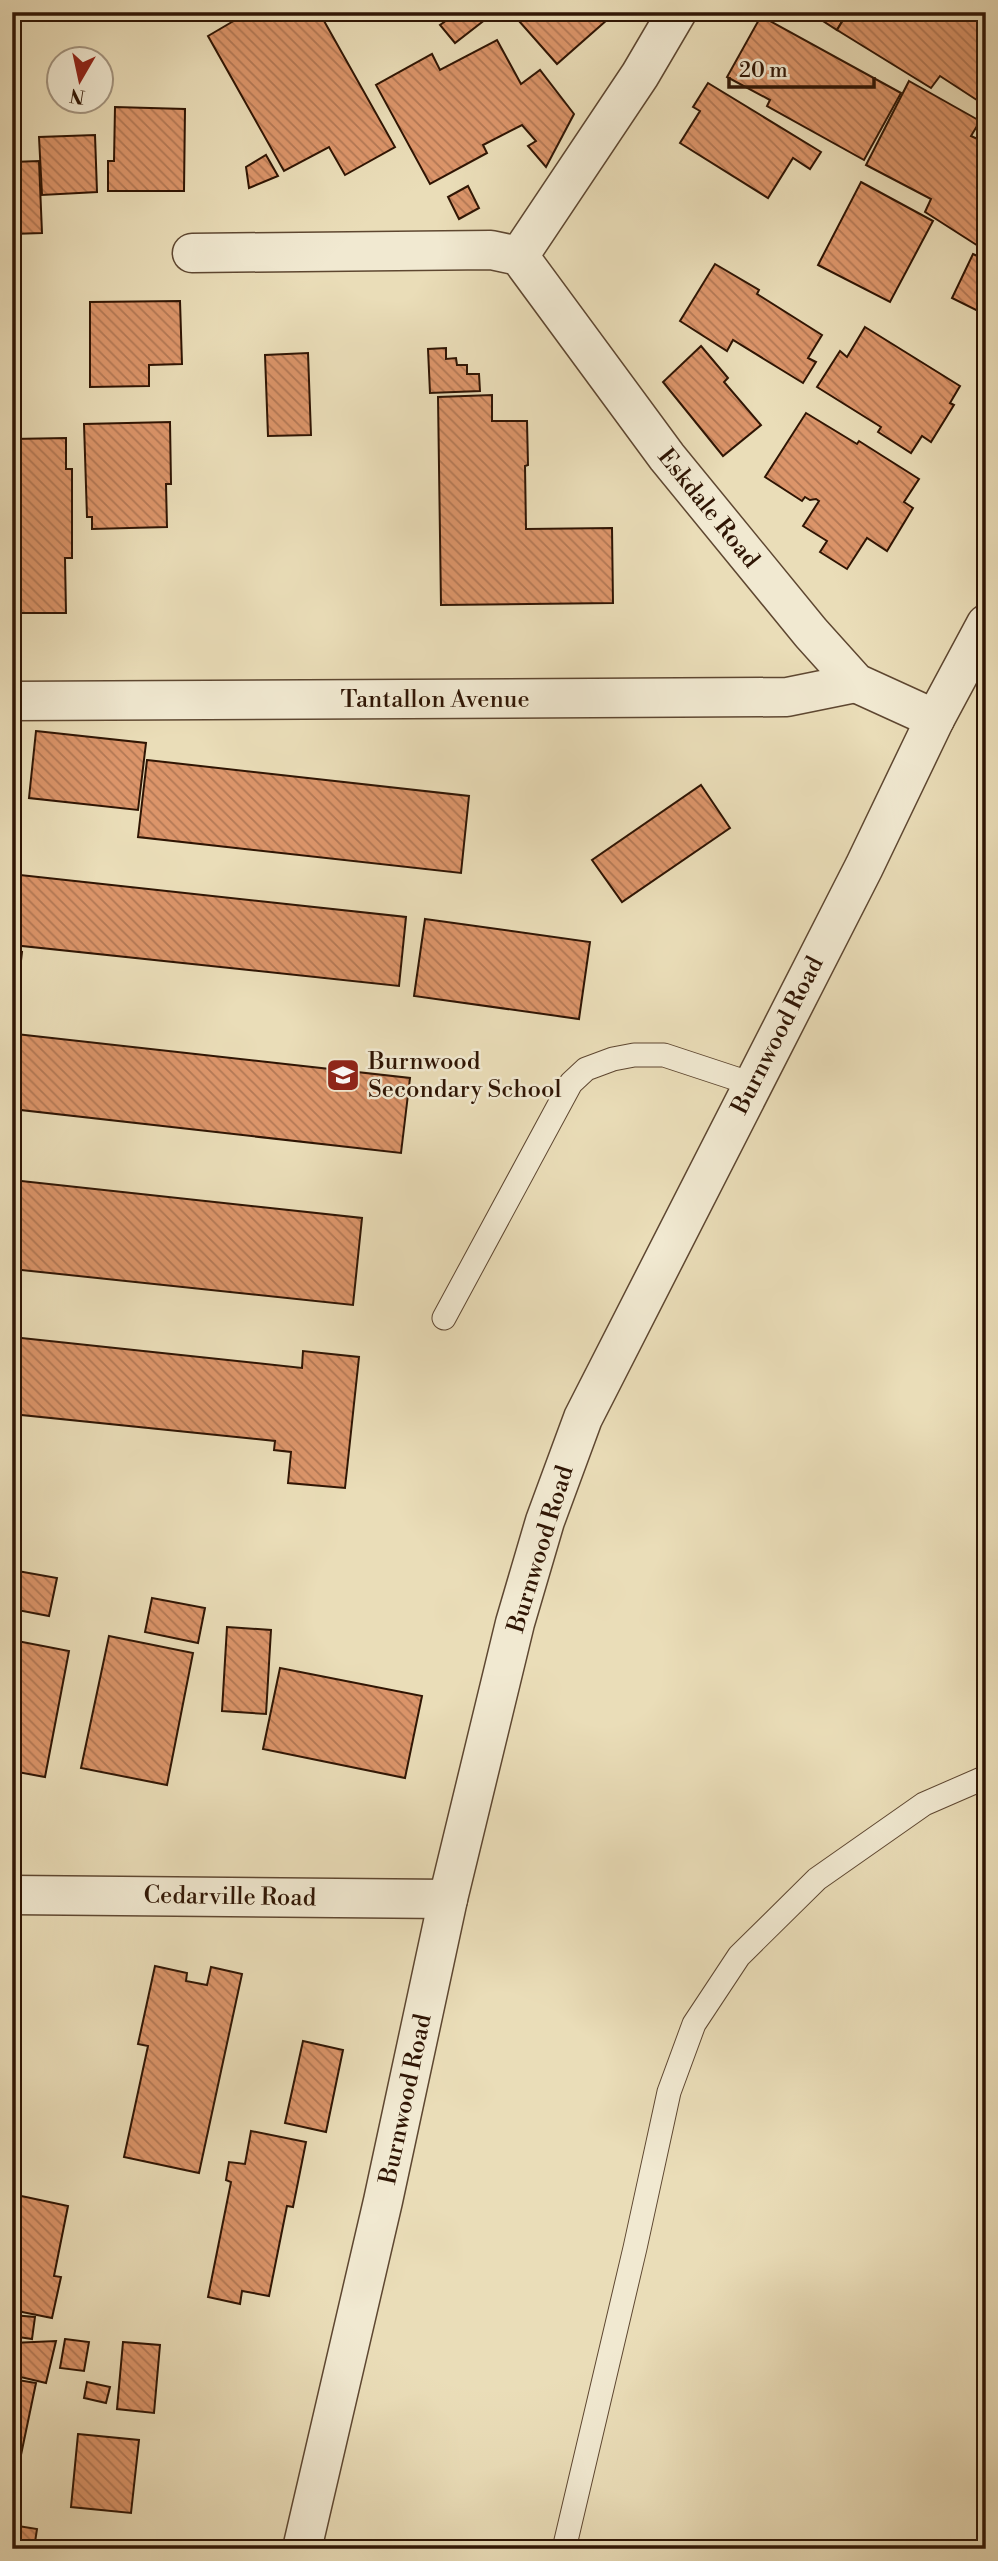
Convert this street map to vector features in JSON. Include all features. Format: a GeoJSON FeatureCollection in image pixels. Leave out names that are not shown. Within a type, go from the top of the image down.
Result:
{"type":"FeatureCollection","features":[{"type":"Feature","properties":{"kind":"street"},"geometry":{"type":"LineString","coordinates":[[192,253],[491,250],[519,256],[640,75],[677,12]]}},
{"type":"Feature","properties":{"kind":"street","name":"Eskdale Road"},"geometry":{"type":"LineString","coordinates":[[519,256],[667,457],[811,633],[856,683],[935,719]]}},
{"type":"Feature","properties":{"kind":"street","name":"Burnwood Road"},"geometry":{"type":"LineString","coordinates":[[302,2549],[383,2201],[449,1899],[516,1623],[549,1508],[583,1418],[864,867],[935,719],[986,624]]}},
{"type":"Feature","properties":{"kind":"street","name":"Tantallon Avenue"},"geometry":{"type":"LineString","coordinates":[[12,701],[787,697],[856,683]]}},
{"type":"Feature","properties":{"kind":"street","name":"Cedarville Road"},"geometry":{"type":"LineString","coordinates":[[12,1895],[449,1899]]}},
{"type":"Feature","properties":{"kind":"lane"},"geometry":{"type":"LineString","coordinates":[[444,1318],[571,1083],[586,1069],[634,1055],[664,1055],[752,1084]]}},
{"type":"Feature","properties":{"kind":"lane"},"geometry":{"type":"LineString","coordinates":[[564,2549],[669,2092],[694,2024],[739,1956],[817,1879],[923,1804],[986,1777]]}},
{"type":"Feature","properties":{"kind":"building"},"geometry":{"type":"Polygon","coordinates":[[[249,12],[319,12],[395,147],[345,175],[329,147],[284,171],[208,36],[249,12]]]}},
{"type":"Feature","properties":{"kind":"building"},"geometry":{"type":"Polygon","coordinates":[[[452,12],[495,12],[455,43],[440,25],[454,15],[452,12]]]}},
{"type":"Feature","properties":{"kind":"building"},"geometry":{"type":"Polygon","coordinates":[[[511,12],[616,12],[557,64],[511,12]]]}},
{"type":"Feature","properties":{"kind":"building"},"geometry":{"type":"Polygon","coordinates":[[[809,12],[836,12],[844,18],[837,30],[809,12]]]}},
{"type":"Feature","properties":{"kind":"building"},"geometry":{"type":"Polygon","coordinates":[[[848,12],[986,12],[986,106],[940,76],[931,88],[837,30],[848,12]]]}},
{"type":"Feature","properties":{"kind":"building"},"geometry":{"type":"Polygon","coordinates":[[[761,16],[901,93],[864,160],[767,106],[770,100],[727,77],[761,16]]]}},
{"type":"Feature","properties":{"kind":"building"},"geometry":{"type":"Polygon","coordinates":[[[497,40],[521,84],[540,70],[574,114],[546,167],[528,146],[536,141],[522,125],[483,145],[487,153],[430,184],[376,85],[432,54],[440,70],[497,40]]]}},
{"type":"Feature","properties":{"kind":"building"},"geometry":{"type":"Polygon","coordinates":[[[909,81],[980,121],[971,136],[986,143],[986,251],[925,212],[931,199],[866,165],[909,81]]]}},
{"type":"Feature","properties":{"kind":"building"},"geometry":{"type":"Polygon","coordinates":[[[708,83],[821,152],[810,169],[793,158],[768,198],[680,143],[700,111],[693,107],[708,83]]]}},
{"type":"Feature","properties":{"kind":"building"},"geometry":{"type":"Polygon","coordinates":[[[116,107],[185,109],[184,191],[108,191],[108,161],[114,161],[116,107]]]}},
{"type":"Feature","properties":{"kind":"building"},"geometry":{"type":"Polygon","coordinates":[[[95,135],[97,192],[42,195],[39,137],[95,135]]]}},
{"type":"Feature","properties":{"kind":"building"},"geometry":{"type":"Polygon","coordinates":[[[266,155],[278,176],[249,188],[246,167],[266,155]]]}},
{"type":"Feature","properties":{"kind":"building"},"geometry":{"type":"Polygon","coordinates":[[[39,161],[42,233],[12,234],[12,162],[39,161]]]}},
{"type":"Feature","properties":{"kind":"building"},"geometry":{"type":"Polygon","coordinates":[[[861,182],[933,221],[890,302],[818,265],[861,182]]]}},
{"type":"Feature","properties":{"kind":"building"},"geometry":{"type":"Polygon","coordinates":[[[468,186],[479,208],[459,219],[448,197],[468,186]]]}},
{"type":"Feature","properties":{"kind":"building"},"geometry":{"type":"Polygon","coordinates":[[[973,254],[986,260],[986,315],[952,298],[973,254]]]}},
{"type":"Feature","properties":{"kind":"building"},"geometry":{"type":"Polygon","coordinates":[[[715,264],[759,290],[757,294],[822,335],[808,358],[816,362],[803,383],[733,340],[727,351],[680,321],[715,264]]]}},
{"type":"Feature","properties":{"kind":"building"},"geometry":{"type":"Polygon","coordinates":[[[180,301],[182,364],[149,365],[149,386],[90,387],[90,302],[180,301]]]}},
{"type":"Feature","properties":{"kind":"building"},"geometry":{"type":"Polygon","coordinates":[[[865,327],[960,386],[950,403],[954,405],[931,442],[922,436],[911,453],[878,432],[881,427],[817,387],[840,351],[847,357],[865,327]]]}},
{"type":"Feature","properties":{"kind":"building"},"geometry":{"type":"Polygon","coordinates":[[[701,346],[728,378],[724,382],[761,425],[723,456],[663,382],[701,346]]]}},
{"type":"Feature","properties":{"kind":"building"},"geometry":{"type":"Polygon","coordinates":[[[446,348],[446,359],[456,358],[457,365],[467,365],[467,374],[479,374],[480,391],[430,393],[428,349],[446,348]]]}},
{"type":"Feature","properties":{"kind":"building"},"geometry":{"type":"Polygon","coordinates":[[[308,353],[311,435],[268,436],[265,355],[308,353]]]}},
{"type":"Feature","properties":{"kind":"building"},"geometry":{"type":"Polygon","coordinates":[[[492,395],[492,421],[527,421],[526,529],[612,528],[613,603],[441,605],[438,397],[492,395]]]}},
{"type":"Feature","properties":{"kind":"building"},"geometry":{"type":"Polygon","coordinates":[[[806,413],[857,444],[859,441],[919,479],[904,502],[913,508],[887,551],[867,538],[847,569],[820,552],[827,541],[803,526],[819,501],[805,497],[802,501],[765,477],[806,413]]]}},
{"type":"Feature","properties":{"kind":"building"},"geometry":{"type":"Polygon","coordinates":[[[170,422],[171,484],[166,484],[167,527],[92,529],[92,517],[87,517],[84,424],[170,422]]]}},
{"type":"Feature","properties":{"kind":"building"},"geometry":{"type":"Polygon","coordinates":[[[66,438],[66,469],[72,469],[72,558],[65,558],[66,613],[18,613],[18,567],[12,567],[12,439],[66,438]]]}},
{"type":"Feature","properties":{"kind":"building"},"geometry":{"type":"Polygon","coordinates":[[[36,731],[146,743],[138,810],[29,798],[36,731]]]}},
{"type":"Feature","properties":{"kind":"building"},"geometry":{"type":"Polygon","coordinates":[[[147,760],[469,796],[461,873],[138,837],[147,760]]]}},
{"type":"Feature","properties":{"kind":"building"},"geometry":{"type":"Polygon","coordinates":[[[701,785],[730,828],[622,902],[592,860],[701,785]]]}},
{"type":"Feature","properties":{"kind":"building"},"geometry":{"type":"Polygon","coordinates":[[[20,875],[406,917],[399,986],[13,945],[20,875]]]}},
{"type":"Feature","properties":{"kind":"building"},"geometry":{"type":"Polygon","coordinates":[[[425,919],[590,942],[579,1019],[414,996],[425,919]]]}},
{"type":"Feature","properties":{"kind":"building"},"geometry":{"type":"Polygon","coordinates":[[[12,951],[22,952],[12,1039],[12,951]]]}},
{"type":"Feature","properties":{"kind":"building"},"geometry":{"type":"Polygon","coordinates":[[[16,1034],[410,1078],[401,1153],[12,1109],[12,1063],[16,1034]]]}},
{"type":"Feature","properties":{"kind":"building"},"geometry":{"type":"Polygon","coordinates":[[[12,1180],[362,1218],[353,1305],[12,1269],[12,1180]]]}},
{"type":"Feature","properties":{"kind":"building"},"geometry":{"type":"Polygon","coordinates":[[[12,1337],[302,1368],[303,1351],[359,1357],[345,1488],[288,1483],[291,1452],[274,1450],[275,1441],[12,1414],[12,1337]]]}},
{"type":"Feature","properties":{"kind":"building"},"geometry":{"type":"Polygon","coordinates":[[[12,1570],[57,1578],[49,1616],[12,1609],[12,1570]]]}},
{"type":"Feature","properties":{"kind":"building"},"geometry":{"type":"Polygon","coordinates":[[[152,1598],[205,1608],[198,1643],[145,1632],[152,1598]]]}},
{"type":"Feature","properties":{"kind":"building"},"geometry":{"type":"Polygon","coordinates":[[[227,1627],[271,1630],[266,1714],[222,1711],[227,1627]]]}},
{"type":"Feature","properties":{"kind":"building"},"geometry":{"type":"Polygon","coordinates":[[[109,1636],[193,1653],[167,1785],[81,1768],[109,1636]]]}},
{"type":"Feature","properties":{"kind":"building"},"geometry":{"type":"Polygon","coordinates":[[[12,1640],[69,1651],[45,1777],[12,1771],[12,1640]]]}},
{"type":"Feature","properties":{"kind":"building"},"geometry":{"type":"Polygon","coordinates":[[[280,1668],[422,1696],[405,1778],[263,1749],[280,1668]]]}},
{"type":"Feature","properties":{"kind":"building"},"geometry":{"type":"Polygon","coordinates":[[[155,1966],[187,1973],[186,1981],[207,1985],[211,1967],[242,1974],[199,2173],[124,2157],[148,2046],[138,2044],[155,1966]]]}},
{"type":"Feature","properties":{"kind":"building"},"geometry":{"type":"Polygon","coordinates":[[[303,2041],[343,2050],[326,2132],[285,2123],[303,2041]]]}},
{"type":"Feature","properties":{"kind":"building"},"geometry":{"type":"Polygon","coordinates":[[[251,2131],[306,2142],[293,2207],[287,2206],[269,2296],[242,2291],[240,2304],[208,2297],[231,2182],[226,2180],[229,2162],[245,2164],[251,2131]]]}},
{"type":"Feature","properties":{"kind":"building"},"geometry":{"type":"Polygon","coordinates":[[[12,2194],[68,2206],[54,2276],[61,2277],[52,2318],[12,2310],[12,2194]]]}},
{"type":"Feature","properties":{"kind":"building"},"geometry":{"type":"Polygon","coordinates":[[[12,2315],[35,2317],[32,2339],[12,2336],[12,2315]]]}},
{"type":"Feature","properties":{"kind":"building"},"geometry":{"type":"Polygon","coordinates":[[[65,2339],[89,2342],[84,2371],[60,2368],[65,2339]]]}},
{"type":"Feature","properties":{"kind":"building"},"geometry":{"type":"Polygon","coordinates":[[[56,2341],[46,2383],[12,2375],[12,2343],[56,2341]]]}},
{"type":"Feature","properties":{"kind":"building"},"geometry":{"type":"Polygon","coordinates":[[[123,2342],[160,2345],[154,2413],[117,2409],[123,2342]]]}},
{"type":"Feature","properties":{"kind":"building"},"geometry":{"type":"Polygon","coordinates":[[[12,2379],[36,2383],[17,2474],[12,2473],[12,2379]]]}},
{"type":"Feature","properties":{"kind":"building"},"geometry":{"type":"Polygon","coordinates":[[[87,2382],[110,2387],[106,2403],[84,2398],[87,2382]]]}},
{"type":"Feature","properties":{"kind":"building"},"geometry":{"type":"Polygon","coordinates":[[[78,2434],[139,2440],[131,2513],[71,2507],[78,2434]]]}},
{"type":"Feature","properties":{"kind":"building"},"geometry":{"type":"Polygon","coordinates":[[[12,2525],[37,2529],[34,2549],[12,2549],[12,2525]]]}},
{"type":"Feature","properties":{"kind":"place","name":"Burnwood Secondary School"},"geometry":{"type":"Point","coordinates":[343,1075]}}]}
